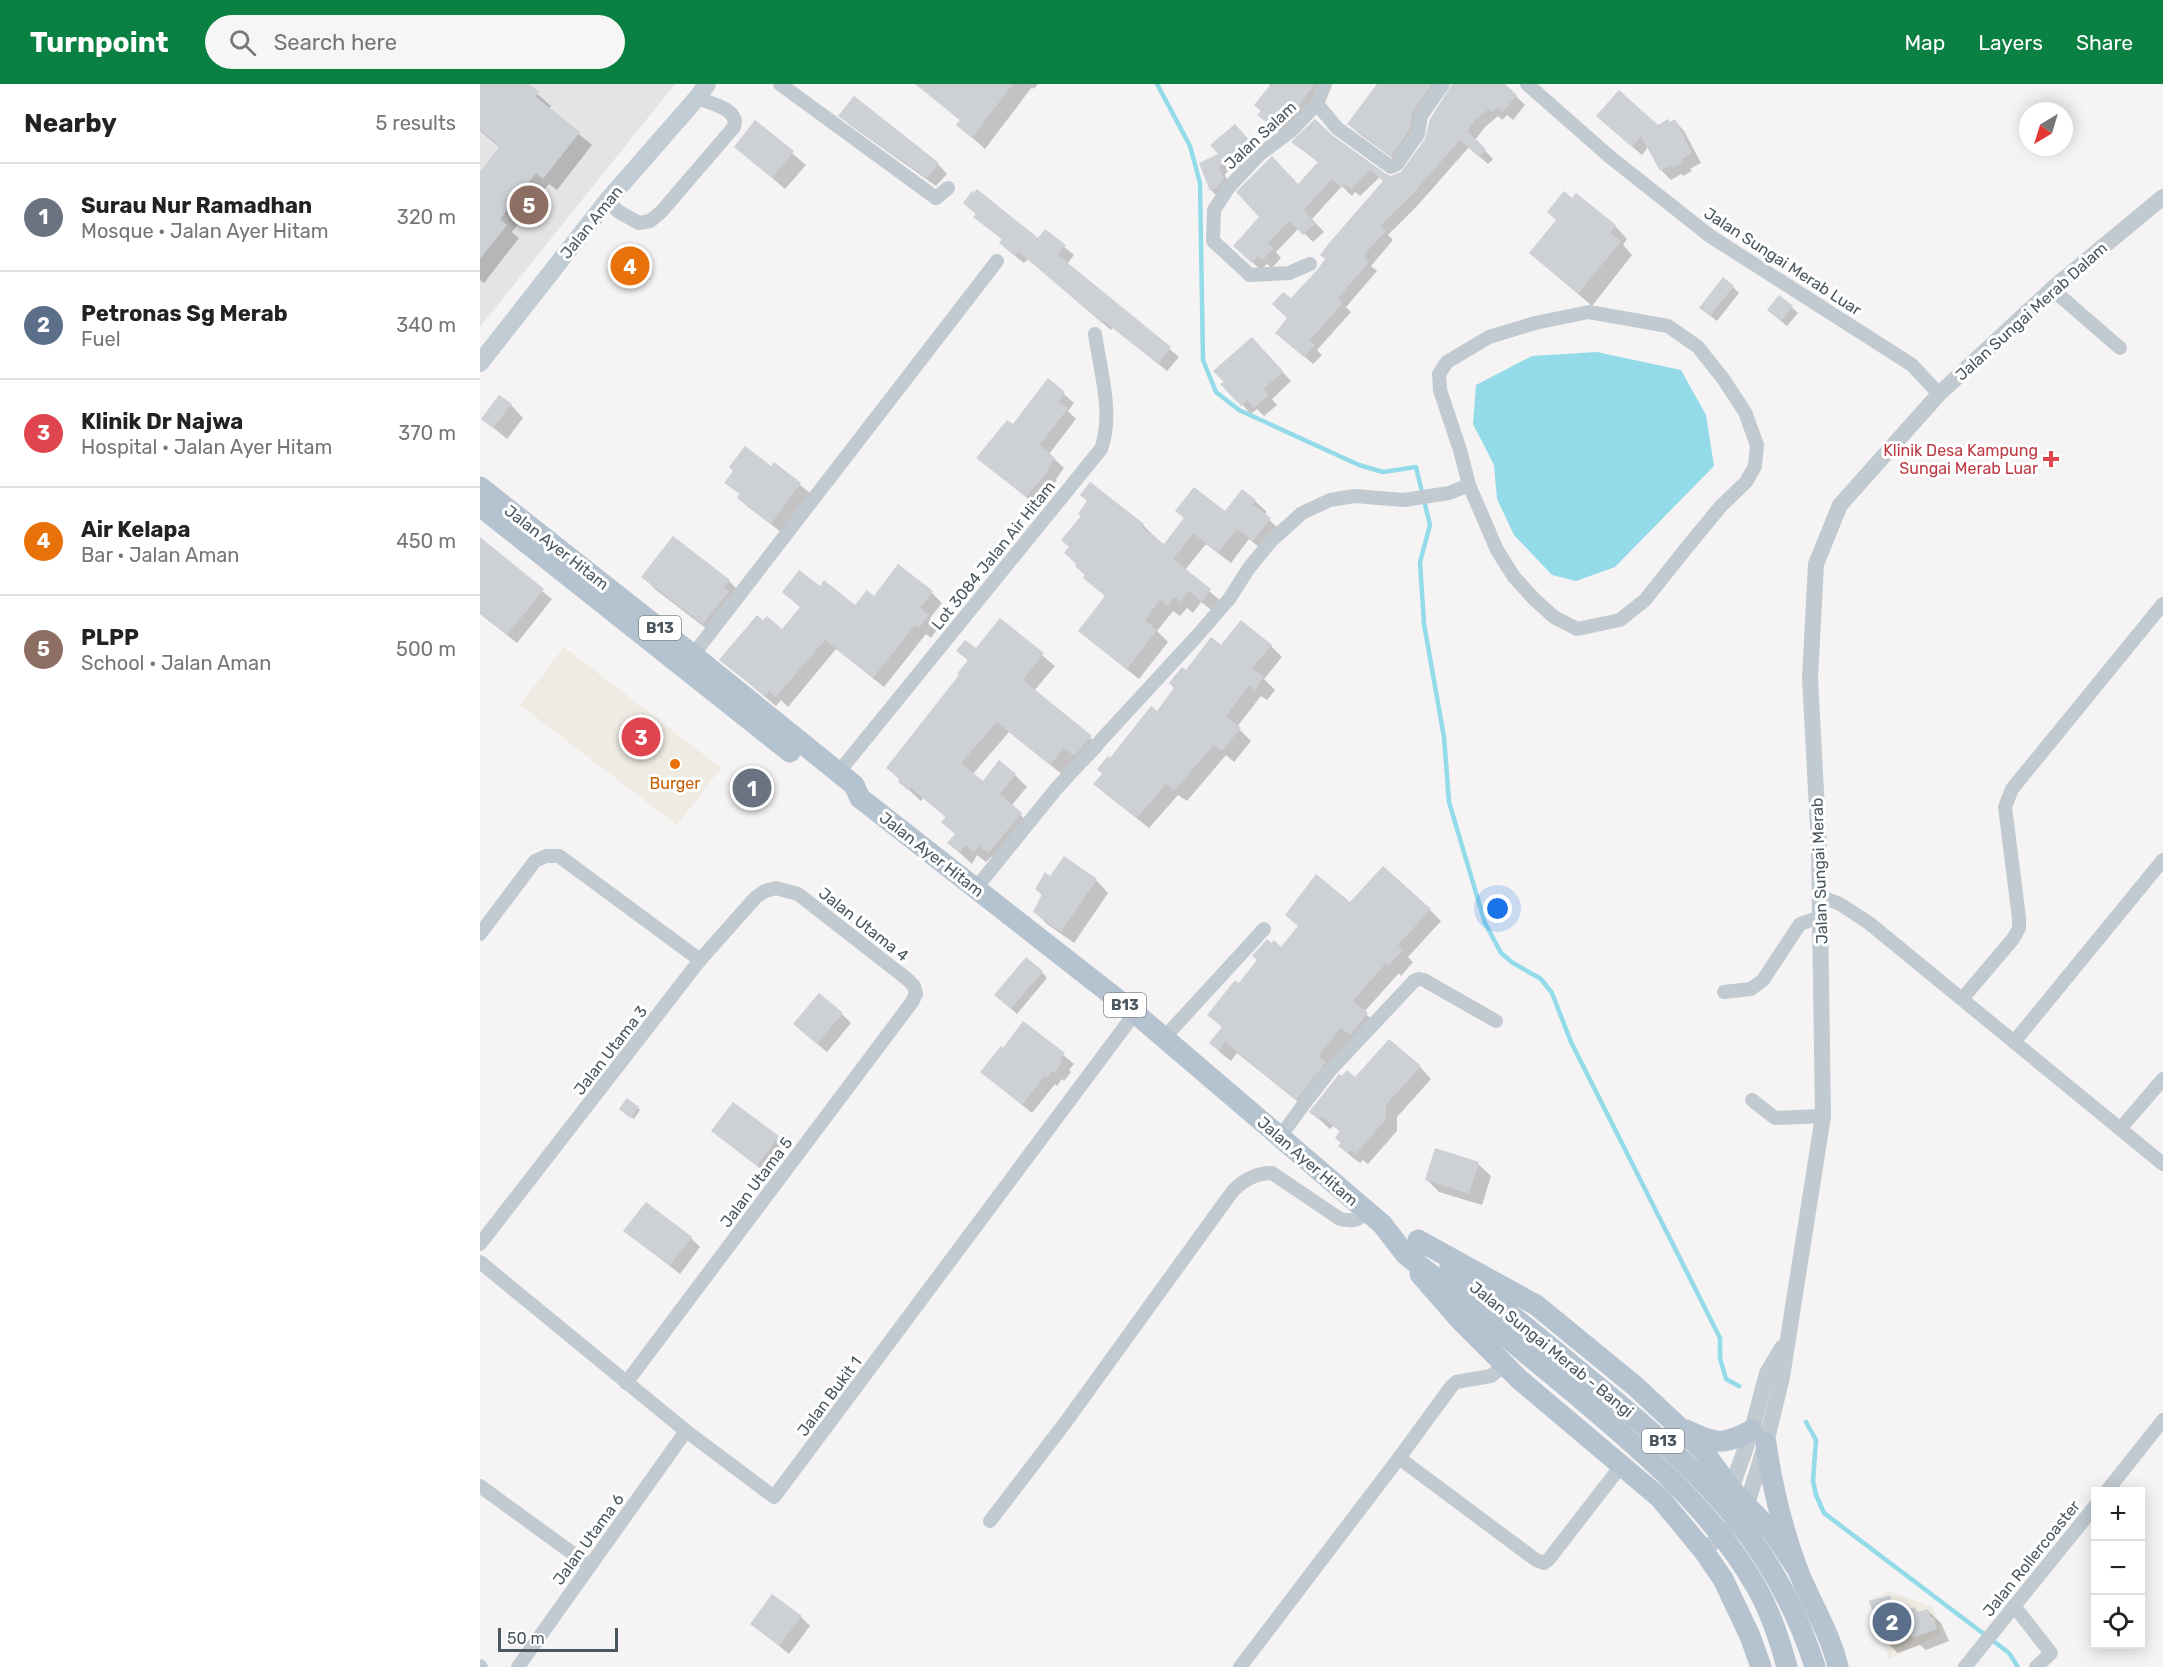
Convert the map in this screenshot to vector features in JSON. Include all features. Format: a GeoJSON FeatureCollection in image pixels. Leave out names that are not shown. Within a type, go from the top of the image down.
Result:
{"type":"FeatureCollection","features":[{"type":"Feature","properties":{"kind":"main road","name":"Jalan Aman"},"geometry":{"type":"LineString","coordinates":[[480,363],[607,201],[702,91]]}},
{"type":"Feature","properties":{"kind":"main road","name":"Jalan Ayer Hitam"},"geometry":{"type":"LineString","coordinates":[[480,487],[854,785],[860,798],[1135,1013],[1375,1218],[1444,1273]]}},
{"type":"Feature","properties":{"kind":"main road"},"geometry":{"type":"LineString","coordinates":[[480,506],[845,796],[860,798]]}},
{"type":"Feature","properties":{"kind":"main road"},"geometry":{"type":"LineString","coordinates":[[1412,1247],[1429,1285],[1505,1365],[1660,1498],[1703,1550],[1723,1579],[1750,1636],[1761,1667]]}},
{"type":"Feature","properties":{"kind":"main road"},"geometry":{"type":"LineString","coordinates":[[1412,1247],[1536,1305],[1635,1386],[1704,1452],[1739,1497],[1773,1533],[1798,1570]]}},
{"type":"Feature","properties":{"kind":"main road","name":"Jalan Sungai Merab - Bangi"},"geometry":{"type":"LineString","coordinates":[[1444,1273],[1670,1477],[1717,1530],[1758,1591],[1780,1642],[1787,1667]]}},
{"type":"Feature","properties":{"kind":"main road","name":"Jalan Sungai Merab - Bangi"},"geometry":{"type":"LineString","coordinates":[[1444,1273],[1660,1438],[1710,1487],[1750,1536],[1786,1594],[1805,1636],[1815,1667]]}},
{"type":"Feature","properties":{"kind":"main road"},"geometry":{"type":"LineString","coordinates":[[1680,1428],[1705,1439],[1724,1443],[1759,1436],[1778,1510],[1798,1570],[1821,1617],[1838,1667]]}},
{"type":"Feature","properties":{"kind":"main road"},"geometry":{"type":"LineString","coordinates":[[1660,1498],[1681,1494],[1695,1478],[1704,1452]]}},
{"type":"Feature","properties":{"kind":"main road"},"geometry":{"type":"LineString","coordinates":[[1723,1579],[1728,1556],[1741,1538],[1754,1531],[1773,1533]]}},
{"type":"Feature","properties":{"kind":"street"},"geometry":{"type":"LineString","coordinates":[[780,84],[936,198],[948,188]]}},
{"type":"Feature","properties":{"kind":"street","name":"Jalan Salam"},"geometry":{"type":"LineString","coordinates":[[1310,264],[1289,273],[1250,275],[1213,241],[1214,210],[1229,187],[1259,155],[1291,131],[1317,104],[1325,84]]}},
{"type":"Feature","properties":{"kind":"street"},"geometry":{"type":"LineString","coordinates":[[1317,104],[1337,128],[1391,167],[1397,164],[1418,134],[1421,116],[1443,84]]}},
{"type":"Feature","properties":{"kind":"street","name":"Jalan Sungai Merab Luar"},"geometry":{"type":"LineString","coordinates":[[1527,84],[1710,236],[1912,365],[1939,394]]}},
{"type":"Feature","properties":{"kind":"street"},"geometry":{"type":"LineString","coordinates":[[607,201],[619,212],[639,223],[650,220],[660,212],[734,127],[736,121],[734,116],[702,91]]}},
{"type":"Feature","properties":{"kind":"street","name":"Jalan Sungai Merab Dalam"},"geometry":{"type":"LineString","coordinates":[[1906,431],[1975,358],[2052,289],[2163,197]]}},
{"type":"Feature","properties":{"kind":"street"},"geometry":{"type":"LineString","coordinates":[[693,655],[997,261]]}},
{"type":"Feature","properties":{"kind":"street"},"geometry":{"type":"LineString","coordinates":[[2052,289],[2120,348]]}},
{"type":"Feature","properties":{"kind":"street"},"geometry":{"type":"LineString","coordinates":[[1588,312],[1668,326],[1698,347],[1745,412],[1757,445],[1755,466],[1746,482],[1721,506],[1646,600],[1620,620],[1577,629],[1554,617],[1514,577],[1497,550],[1469,485],[1440,390],[1439,374],[1447,362],[1489,337],[1535,323],[1588,312]]}},
{"type":"Feature","properties":{"kind":"street","name":"Lot 3084 Jalan Air Hitam"},"geometry":{"type":"LineString","coordinates":[[838,772],[1101,449],[1106,436],[1107,418],[1095,334]]}},
{"type":"Feature","properties":{"kind":"street","name":"Jalan Sungai Merab"},"geometry":{"type":"LineString","coordinates":[[1703,1550],[1739,1497],[1782,1377],[1823,1116],[1819,847],[1810,678],[1816,564],[1840,505],[1906,431]]}},
{"type":"Feature","properties":{"kind":"street"},"geometry":{"type":"LineString","coordinates":[[976,888],[1044,802],[1196,637],[1228,599],[1271,541],[1302,513],[1330,500],[1354,496],[1404,500],[1449,493],[1469,485]]}},
{"type":"Feature","properties":{"kind":"street"},"geometry":{"type":"LineString","coordinates":[[1962,999],[2013,939],[2019,928],[2005,807],[2012,789],[2163,604]]}},
{"type":"Feature","properties":{"kind":"street"},"geometry":{"type":"LineString","coordinates":[[480,934],[535,861],[546,856],[558,856],[700,960]]}},
{"type":"Feature","properties":{"kind":"street"},"geometry":{"type":"LineString","coordinates":[[2014,1042],[2163,860]]}},
{"type":"Feature","properties":{"kind":"street","name":"Jalan Utama 3"},"geometry":{"type":"LineString","coordinates":[[480,1244],[700,960],[756,897],[776,888]]}},
{"type":"Feature","properties":{"kind":"street","name":"Jalan Utama 4"},"geometry":{"type":"LineString","coordinates":[[776,888],[798,894],[907,979],[914,986],[916,994],[912,1002]]}},
{"type":"Feature","properties":{"kind":"street"},"geometry":{"type":"LineString","coordinates":[[1819,896],[1840,904],[1869,923],[2163,1164]]}},
{"type":"Feature","properties":{"kind":"street"},"geometry":{"type":"LineString","coordinates":[[1724,992],[1751,989],[1763,980],[1800,924],[1820,917]]}},
{"type":"Feature","properties":{"kind":"street"},"geometry":{"type":"LineString","coordinates":[[1164,1038],[1264,929]]}},
{"type":"Feature","properties":{"kind":"street"},"geometry":{"type":"LineString","coordinates":[[1280,1137],[1322,1079],[1414,981],[1424,980],[1496,1021]]}},
{"type":"Feature","properties":{"kind":"street","name":"Jalan Utama 5"},"geometry":{"type":"LineString","coordinates":[[626,1383],[912,1002]]}},
{"type":"Feature","properties":{"kind":"street","name":"Jalan Bukit 1"},"geometry":{"type":"LineString","coordinates":[[481,1265],[686,1431],[774,1497],[1135,1013]]}},
{"type":"Feature","properties":{"kind":"street"},"geometry":{"type":"LineString","coordinates":[[2120,1129],[2163,1079]]}},
{"type":"Feature","properties":{"kind":"street"},"geometry":{"type":"LineString","coordinates":[[1752,1100],[1775,1118],[1823,1116]]}},
{"type":"Feature","properties":{"kind":"street"},"geometry":{"type":"LineString","coordinates":[[990,1521],[1072,1413],[1232,1192],[1241,1183],[1262,1173],[1272,1173],[1340,1219],[1351,1221],[1375,1218]]}},
{"type":"Feature","properties":{"kind":"street"},"geometry":{"type":"LineString","coordinates":[[1240,1667],[1456,1382],[1491,1376],[1505,1365]]}},
{"type":"Feature","properties":{"kind":"street"},"geometry":{"type":"LineString","coordinates":[[2109,1487],[2163,1420]]}},
{"type":"Feature","properties":{"kind":"street","name":"Jalan Utama 6"},"geometry":{"type":"LineString","coordinates":[[518,1667],[686,1431]]}},
{"type":"Feature","properties":{"kind":"street"},"geometry":{"type":"LineString","coordinates":[[1400,1458],[1536,1560],[1544,1563],[1621,1466]]}},
{"type":"Feature","properties":{"kind":"street"},"geometry":{"type":"LineString","coordinates":[[480,1486],[590,1566]]}},
{"type":"Feature","properties":{"kind":"street","name":"Jalan Rollercoaster"},"geometry":{"type":"LineString","coordinates":[[1965,1667],[2091,1510]]}},
{"type":"Feature","properties":{"kind":"street"},"geometry":{"type":"LineString","coordinates":[[2014,1606],[2051,1653],[2036,1667]]}},
{"type":"Feature","properties":{"kind":"shaded area"},"geometry":{"type":"Polygon","coordinates":[[[480,84],[675,84],[480,327],[480,84]]]}},
{"type":"Feature","properties":{"kind":"shaded area"},"geometry":{"type":"Polygon","coordinates":[[[564,647],[721,768],[677,825],[520,705],[564,647]]]}},
{"type":"Feature","properties":{"kind":"shaded area"},"geometry":{"type":"Polygon","coordinates":[[[1889,1591],[1933,1607],[1941,1633],[1889,1659],[1868,1600],[1889,1591]]]}},
{"type":"Feature","properties":{"kind":"water"},"geometry":{"type":"Polygon","coordinates":[[[1597,352],[1681,370],[1706,415],[1714,466],[1615,567],[1576,581],[1552,575],[1514,535],[1497,499],[1494,465],[1473,424],[1476,385],[1532,356],[1597,352]]]}},
{"type":"Feature","properties":{"kind":"building"},"geometry":{"type":"Polygon","coordinates":[[[480,84],[529,84],[539,92],[536,97],[580,132],[543,179],[536,173],[500,219],[507,225],[480,259],[480,172],[500,146],[480,130],[480,84]]]}},
{"type":"Feature","properties":{"kind":"building"},"geometry":{"type":"Polygon","coordinates":[[[915,84],[1013,84],[972,138],[956,125],[960,120],[915,84]]]}},
{"type":"Feature","properties":{"kind":"building"},"geometry":{"type":"Polygon","coordinates":[[[1271,84],[1315,84],[1298,106],[1301,108],[1277,130],[1257,115],[1261,111],[1254,105],[1271,84]]]}},
{"type":"Feature","properties":{"kind":"building"},"geometry":{"type":"Polygon","coordinates":[[[1377,84],[1432,84],[1413,111],[1409,131],[1391,156],[1347,124],[1377,84]]]}},
{"type":"Feature","properties":{"kind":"building"},"geometry":{"type":"Polygon","coordinates":[[[1452,84],[1505,84],[1517,95],[1503,112],[1498,107],[1493,112],[1489,109],[1476,119],[1467,131],[1486,149],[1479,157],[1460,140],[1410,197],[1380,226],[1386,231],[1363,256],[1369,262],[1338,298],[1343,303],[1309,341],[1315,345],[1304,357],[1275,333],[1287,318],[1272,304],[1283,292],[1291,298],[1317,270],[1325,259],[1320,255],[1383,181],[1370,170],[1351,189],[1346,185],[1342,188],[1332,179],[1304,210],[1316,223],[1303,235],[1289,221],[1268,243],[1274,248],[1262,261],[1258,256],[1252,263],[1233,246],[1259,217],[1236,192],[1272,156],[1298,184],[1318,162],[1291,142],[1315,119],[1332,135],[1386,174],[1391,176],[1401,172],[1425,139],[1430,119],[1452,84]]]}},
{"type":"Feature","properties":{"kind":"building"},"geometry":{"type":"Polygon","coordinates":[[[1619,90],[1658,125],[1668,119],[1670,122],[1675,119],[1692,153],[1682,159],[1684,162],[1660,171],[1641,136],[1632,147],[1596,116],[1619,90]]]}},
{"type":"Feature","properties":{"kind":"building"},"geometry":{"type":"Polygon","coordinates":[[[854,96],[939,163],[927,178],[838,116],[854,96]]]}},
{"type":"Feature","properties":{"kind":"building"},"geometry":{"type":"Polygon","coordinates":[[[755,120],[794,151],[772,178],[734,147],[755,120]]]}},
{"type":"Feature","properties":{"kind":"building"},"geometry":{"type":"Polygon","coordinates":[[[1235,124],[1250,141],[1219,167],[1224,179],[1218,187],[1210,191],[1199,163],[1218,154],[1210,145],[1235,124]]]}},
{"type":"Feature","properties":{"kind":"building"},"geometry":{"type":"Polygon","coordinates":[[[977,189],[1038,238],[1045,229],[1066,245],[1058,255],[1171,347],[1158,364],[1104,321],[1102,323],[1018,251],[1015,256],[999,243],[1002,239],[973,217],[976,214],[963,203],[972,191],[974,193],[977,189]]]}},
{"type":"Feature","properties":{"kind":"building"},"geometry":{"type":"Polygon","coordinates":[[[1564,191],[1572,198],[1576,193],[1616,225],[1610,233],[1621,241],[1578,294],[1529,253],[1556,220],[1547,212],[1564,191]]]}},
{"type":"Feature","properties":{"kind":"building"},"geometry":{"type":"Polygon","coordinates":[[[1723,277],[1734,286],[1710,316],[1699,308],[1723,277]]]}},
{"type":"Feature","properties":{"kind":"building"},"geometry":{"type":"Polygon","coordinates":[[[1779,295],[1793,306],[1781,321],[1767,310],[1779,295]]]}},
{"type":"Feature","properties":{"kind":"building"},"geometry":{"type":"Polygon","coordinates":[[[1252,337],[1283,371],[1264,389],[1269,395],[1254,408],[1247,400],[1241,406],[1220,384],[1224,382],[1213,371],[1252,337]]]}},
{"type":"Feature","properties":{"kind":"building"},"geometry":{"type":"Polygon","coordinates":[[[1048,378],[1065,392],[1059,402],[1068,408],[1040,445],[1055,458],[1047,469],[1049,470],[1026,497],[976,458],[1007,420],[1013,424],[1048,378]]]}},
{"type":"Feature","properties":{"kind":"building"},"geometry":{"type":"Polygon","coordinates":[[[499,395],[512,404],[493,428],[481,419],[499,395]]]}},
{"type":"Feature","properties":{"kind":"building"},"geometry":{"type":"Polygon","coordinates":[[[745,446],[771,466],[774,462],[801,483],[771,524],[737,498],[740,494],[724,483],[733,471],[729,467],[745,446]]]}},
{"type":"Feature","properties":{"kind":"building"},"geometry":{"type":"Polygon","coordinates":[[[1090,482],[1144,524],[1142,527],[1164,544],[1184,518],[1175,511],[1194,487],[1225,511],[1242,489],[1256,500],[1252,504],[1271,518],[1253,541],[1237,529],[1218,553],[1193,533],[1173,559],[1211,589],[1202,602],[1189,591],[1181,602],[1174,597],[1168,606],[1160,600],[1145,620],[1157,630],[1127,669],[1078,631],[1105,596],[1083,578],[1085,575],[1075,566],[1077,564],[1064,553],[1069,547],[1061,540],[1081,516],[1078,514],[1087,501],[1080,495],[1090,482]]]}},
{"type":"Feature","properties":{"kind":"building"},"geometry":{"type":"Polygon","coordinates":[[[673,536],[730,580],[724,588],[729,591],[703,624],[641,577],[673,536]]]}},
{"type":"Feature","properties":{"kind":"building"},"geometry":{"type":"Polygon","coordinates":[[[480,537],[544,589],[507,635],[480,613],[480,537]]]}},
{"type":"Feature","properties":{"kind":"building"},"geometry":{"type":"Polygon","coordinates":[[[898,564],[933,591],[920,608],[929,615],[919,628],[915,625],[873,678],[825,640],[776,697],[769,691],[765,696],[719,660],[757,615],[763,620],[767,616],[782,629],[800,607],[782,592],[799,570],[820,586],[824,580],[855,605],[867,590],[874,596],[898,564]]]}},
{"type":"Feature","properties":{"kind":"building"},"geometry":{"type":"Polygon","coordinates":[[[1000,618],[1044,653],[1023,680],[1092,736],[1074,756],[1064,748],[1050,765],[997,722],[961,763],[983,781],[999,760],[1016,774],[1000,794],[1022,813],[988,853],[979,846],[974,852],[965,845],[960,853],[947,843],[955,834],[941,822],[946,817],[911,788],[908,790],[898,782],[900,779],[886,768],[959,675],[957,674],[968,660],[956,651],[965,640],[976,648],[1000,618]]]}},
{"type":"Feature","properties":{"kind":"building"},"geometry":{"type":"Polygon","coordinates":[[[1241,620],[1272,645],[1252,668],[1264,677],[1255,690],[1249,685],[1226,716],[1241,728],[1222,751],[1214,745],[1174,791],[1166,784],[1137,818],[1093,784],[1102,774],[1097,769],[1108,756],[1110,758],[1151,706],[1157,711],[1174,688],[1169,683],[1182,667],[1186,670],[1211,637],[1221,645],[1241,620]]]}},
{"type":"Feature","properties":{"kind":"building"},"geometry":{"type":"Polygon","coordinates":[[[1064,856],[1097,879],[1061,932],[1033,912],[1042,895],[1035,889],[1045,872],[1050,876],[1064,856]]]}},
{"type":"Feature","properties":{"kind":"building"},"geometry":{"type":"Polygon","coordinates":[[[1383,866],[1431,909],[1398,945],[1403,949],[1389,966],[1386,963],[1353,1001],[1368,1013],[1350,1035],[1341,1028],[1318,1056],[1326,1062],[1296,1100],[1225,1042],[1219,1051],[1209,1043],[1222,1027],[1207,1015],[1235,980],[1239,983],[1257,960],[1252,956],[1267,939],[1271,943],[1274,940],[1281,947],[1298,926],[1285,915],[1316,874],[1350,902],[1383,866]]]}},
{"type":"Feature","properties":{"kind":"building"},"geometry":{"type":"Polygon","coordinates":[[[1026,957],[1043,971],[1011,1009],[994,995],[1026,957]]]}},
{"type":"Feature","properties":{"kind":"building"},"geometry":{"type":"Polygon","coordinates":[[[819,993],[843,1013],[817,1044],[793,1024],[819,993]]]}},
{"type":"Feature","properties":{"kind":"building"},"geometry":{"type":"Polygon","coordinates":[[[1023,1021],[1065,1053],[1060,1060],[1063,1062],[1054,1073],[1052,1071],[1047,1078],[1045,1076],[1022,1105],[980,1072],[1001,1046],[1003,1048],[1023,1021]]]}},
{"type":"Feature","properties":{"kind":"building"},"geometry":{"type":"Polygon","coordinates":[[[1389,1039],[1421,1066],[1386,1105],[1386,1119],[1356,1154],[1350,1150],[1347,1153],[1338,1146],[1341,1143],[1335,1138],[1340,1131],[1321,1116],[1318,1119],[1309,1112],[1339,1074],[1342,1076],[1347,1070],[1355,1077],[1389,1039]]]}},
{"type":"Feature","properties":{"kind":"building"},"geometry":{"type":"Polygon","coordinates":[[[627,1098],[639,1107],[630,1118],[619,1109],[627,1098]]]}},
{"type":"Feature","properties":{"kind":"building"},"geometry":{"type":"Polygon","coordinates":[[[733,1102],[779,1136],[757,1166],[711,1131],[733,1102]]]}},
{"type":"Feature","properties":{"kind":"building"},"geometry":{"type":"Polygon","coordinates":[[[1435,1148],[1479,1162],[1469,1194],[1425,1180],[1435,1148]]]}},
{"type":"Feature","properties":{"kind":"building"},"geometry":{"type":"Polygon","coordinates":[[[646,1202],[692,1237],[670,1266],[623,1231],[646,1202]]]}},
{"type":"Feature","properties":{"kind":"building"},"geometry":{"type":"Polygon","coordinates":[[[772,1594],[802,1616],[779,1646],[750,1624],[772,1594]]]}},
{"type":"Feature","properties":{"kind":"building"},"geometry":{"type":"Polygon","coordinates":[[[1890,1595],[1896,1613],[1915,1607],[1917,1612],[1928,1609],[1931,1618],[1934,1617],[1937,1629],[1912,1638],[1910,1632],[1884,1641],[1869,1601],[1890,1595]]]}},
{"type":"Feature","properties":{"kind":"waterway"},"geometry":{"type":"LineString","coordinates":[[1157,84],[1190,146],[1200,183],[1203,360],[1216,392],[1239,410],[1359,465],[1383,472],[1416,467],[1430,525],[1420,562],[1424,624],[1444,737],[1449,802],[1485,923],[1501,953],[1513,963],[1541,979],[1552,993],[1571,1042],[1720,1338],[1720,1358],[1726,1379],[1739,1386]]}},
{"type":"Feature","properties":{"kind":"waterway"},"geometry":{"type":"LineString","coordinates":[[1806,1422],[1816,1440],[1813,1481],[1824,1513],[2009,1653],[2018,1667]]}},
{"type":"Feature","properties":{"kind":"place","name":"PLPP"},"geometry":{"type":"Point","coordinates":[529,205]}},
{"type":"Feature","properties":{"kind":"place","name":"Air Kelapa"},"geometry":{"type":"Point","coordinates":[630,266]}},
{"type":"Feature","properties":{"kind":"place","name":"Klinik Desa Kampung Sungai Merab Luar"},"geometry":{"type":"Point","coordinates":[2051,459]}},
{"type":"Feature","properties":{"kind":"place","name":"Klinik Dr Najwa"},"geometry":{"type":"Point","coordinates":[641,737]}},
{"type":"Feature","properties":{"kind":"place","name":"Burger"},"geometry":{"type":"Point","coordinates":[675,764]}},
{"type":"Feature","properties":{"kind":"place","name":"Surau Nur Ramadhan"},"geometry":{"type":"Point","coordinates":[752,788]}},
{"type":"Feature","properties":{"kind":"place","name":"Petronas Sg Merab"},"geometry":{"type":"Point","coordinates":[1892,1622]}}]}
